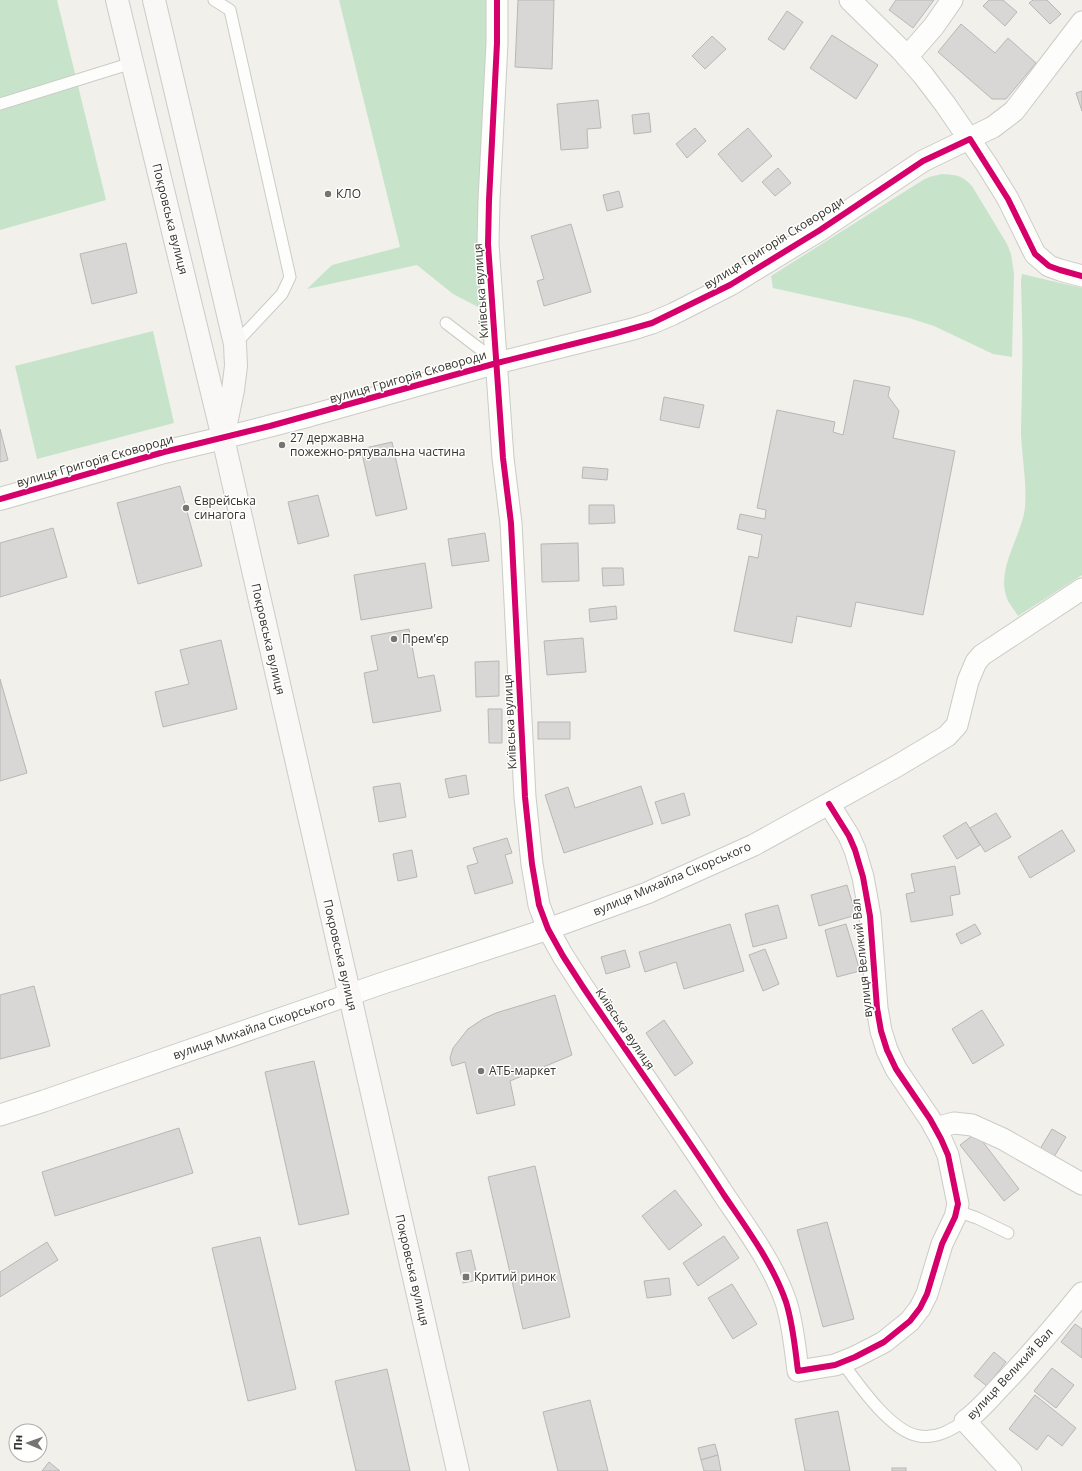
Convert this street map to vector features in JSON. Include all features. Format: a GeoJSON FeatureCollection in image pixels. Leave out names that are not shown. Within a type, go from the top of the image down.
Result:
{"type":"FeatureCollection","features":[{"type":"Feature","properties":{"kind":"main road","name":"Покровська вулиця"},"geometry":{"type":"LineString","coordinates":[[117,0],[223,438],[458,1471]]}},
{"type":"Feature","properties":{"kind":"main road","name":"Покровська вулиця"},"geometry":{"type":"LineString","coordinates":[[154,0],[235,344],[236,366],[234,384],[223,438]]}},
{"type":"Feature","properties":{"kind":"street","name":"Київська вулиця"},"geometry":{"type":"LineString","coordinates":[[497,0],[496,72],[489,192],[488,244],[503,451],[511,523],[526,804],[532,864],[539,905],[548,929],[563,956],[758,1246],[775,1277],[786,1302],[791,1322],[798,1371],[821,1368],[842,1362]]}},
{"type":"Feature","properties":{"kind":"street"},"geometry":{"type":"LineString","coordinates":[[850,0],[907,57],[945,104],[970,139],[1008,199],[1034,254],[1049,266],[1082,276]]}},
{"type":"Feature","properties":{"kind":"street"},"geometry":{"type":"LineString","coordinates":[[907,57],[934,26],[952,0]]}},
{"type":"Feature","properties":{"kind":"street","name":"вулиця Григорія Сковороди"},"geometry":{"type":"LineString","coordinates":[[0,499],[164,452],[309,416],[497,363],[634,329],[673,314],[730,285],[820,230],[923,161],[993,127],[1014,110],[1082,22]]}},
{"type":"Feature","properties":{"kind":"street","name":"вулиця Михайла Сікорського"},"geometry":{"type":"LineString","coordinates":[[0,1115],[349,995],[548,929],[647,893],[754,845],[934,746],[947,736],[957,725],[968,681],[976,662],[982,655],[1082,588]]}},
{"type":"Feature","properties":{"kind":"street","name":"вулиця Великий Вал"},"geometry":{"type":"LineString","coordinates":[[829,804],[849,836],[863,877],[870,916],[877,1008],[881,1031],[887,1050],[896,1069],[935,1128],[948,1155],[957,1197],[957,1210]]}},
{"type":"Feature","properties":{"kind":"street"},"geometry":{"type":"LineString","coordinates":[[935,1128],[954,1123],[972,1125],[1003,1139],[1082,1184]]}},
{"type":"Feature","properties":{"kind":"street"},"geometry":{"type":"LineString","coordinates":[[842,1362],[884,1342],[901,1329],[915,1315],[927,1294],[942,1244],[957,1210]]}},
{"type":"Feature","properties":{"kind":"street","name":"вулиця Великий Вал"},"geometry":{"type":"LineString","coordinates":[[1011,1471],[965,1421],[1011,1377],[1082,1293]]}},
{"type":"Feature","properties":{"kind":"lane"},"geometry":{"type":"LineString","coordinates":[[214,0],[230,10],[290,277],[282,294],[235,344]]}},
{"type":"Feature","properties":{"kind":"lane"},"geometry":{"type":"LineString","coordinates":[[0,104],[132,63]]}},
{"type":"Feature","properties":{"kind":"lane"},"geometry":{"type":"LineString","coordinates":[[446,323],[497,363]]}},
{"type":"Feature","properties":{"kind":"lane"},"geometry":{"type":"LineString","coordinates":[[957,1210],[1008,1233]]}},
{"type":"Feature","properties":{"kind":"lane"},"geometry":{"type":"LineString","coordinates":[[842,1362],[862,1389],[880,1409],[893,1422],[913,1435],[925,1436],[941,1434],[965,1421]]}},
{"type":"Feature","properties":{"kind":"green space"},"geometry":{"type":"Polygon","coordinates":[[[0,0],[57,0],[106,200],[0,230],[0,0]]]}},
{"type":"Feature","properties":{"kind":"green space"},"geometry":{"type":"Polygon","coordinates":[[[339,0],[489,0],[482,309],[453,294],[417,265],[307,289],[332,265],[400,247],[339,0]]]}},
{"type":"Feature","properties":{"kind":"green space"},"geometry":{"type":"Polygon","coordinates":[[[942,174],[958,176],[972,186],[1007,244],[1011,254],[1014,274],[1012,357],[993,354],[934,326],[909,318],[773,288],[771,276],[923,180],[942,174]]]}},
{"type":"Feature","properties":{"kind":"green space"},"geometry":{"type":"Polygon","coordinates":[[[1022,274],[1082,288],[1082,575],[1018,616],[1008,601],[1004,577],[1006,566],[1023,518],[1025,507],[1025,480],[1021,434],[1022,274]]]}},
{"type":"Feature","properties":{"kind":"green space"},"geometry":{"type":"Polygon","coordinates":[[[153,331],[174,423],[37,459],[15,366],[153,331]]]}},
{"type":"Feature","properties":{"kind":"building"},"geometry":{"type":"Polygon","coordinates":[[[518,0],[554,0],[552,69],[515,67],[518,0]]]}},
{"type":"Feature","properties":{"kind":"building"},"geometry":{"type":"Polygon","coordinates":[[[896,0],[934,0],[913,28],[889,10],[896,0]]]}},
{"type":"Feature","properties":{"kind":"building"},"geometry":{"type":"Polygon","coordinates":[[[989,0],[1003,0],[1017,12],[1005,26],[983,6],[989,0]]]}},
{"type":"Feature","properties":{"kind":"building"},"geometry":{"type":"Polygon","coordinates":[[[1033,0],[1047,0],[1061,14],[1050,24],[1029,3],[1033,0]]]}},
{"type":"Feature","properties":{"kind":"building"},"geometry":{"type":"Polygon","coordinates":[[[787,11],[803,22],[784,50],[768,39],[787,11]]]}},
{"type":"Feature","properties":{"kind":"building"},"geometry":{"type":"Polygon","coordinates":[[[961,24],[995,53],[1008,38],[1036,63],[1006,99],[992,99],[938,52],[961,24]]]}},
{"type":"Feature","properties":{"kind":"building"},"geometry":{"type":"Polygon","coordinates":[[[832,35],[878,65],[856,99],[810,68],[832,35]]]}},
{"type":"Feature","properties":{"kind":"building"},"geometry":{"type":"Polygon","coordinates":[[[712,36],[726,49],[705,69],[692,56],[712,36]]]}},
{"type":"Feature","properties":{"kind":"building"},"geometry":{"type":"Polygon","coordinates":[[[1082,91],[1082,111],[1076,93],[1082,91]]]}},
{"type":"Feature","properties":{"kind":"building"},"geometry":{"type":"Polygon","coordinates":[[[598,100],[601,128],[587,129],[588,148],[561,150],[557,104],[598,100]]]}},
{"type":"Feature","properties":{"kind":"building"},"geometry":{"type":"Polygon","coordinates":[[[649,113],[651,132],[634,134],[632,115],[649,113]]]}},
{"type":"Feature","properties":{"kind":"building"},"geometry":{"type":"Polygon","coordinates":[[[695,128],[706,141],[687,158],[676,144],[695,128]]]}},
{"type":"Feature","properties":{"kind":"building"},"geometry":{"type":"Polygon","coordinates":[[[748,128],[772,156],[742,182],[718,154],[748,128]]]}},
{"type":"Feature","properties":{"kind":"building"},"geometry":{"type":"Polygon","coordinates":[[[778,168],[791,183],[775,196],[762,182],[778,168]]]}},
{"type":"Feature","properties":{"kind":"building"},"geometry":{"type":"Polygon","coordinates":[[[619,191],[623,207],[607,211],[603,195],[619,191]]]}},
{"type":"Feature","properties":{"kind":"building"},"geometry":{"type":"Polygon","coordinates":[[[571,224],[591,292],[544,306],[537,281],[544,279],[531,236],[571,224]]]}},
{"type":"Feature","properties":{"kind":"building"},"geometry":{"type":"Polygon","coordinates":[[[126,243],[137,293],[92,304],[80,254],[126,243]]]}},
{"type":"Feature","properties":{"kind":"building"},"geometry":{"type":"Polygon","coordinates":[[[854,380],[890,387],[888,396],[899,411],[893,438],[955,451],[923,615],[856,602],[851,627],[797,616],[792,643],[734,631],[749,556],[758,558],[762,535],[737,529],[740,514],[765,519],[766,510],[757,508],[777,410],[835,422],[833,432],[843,435],[854,380]]]}},
{"type":"Feature","properties":{"kind":"building"},"geometry":{"type":"Polygon","coordinates":[[[664,397],[704,405],[699,428],[660,420],[664,397]]]}},
{"type":"Feature","properties":{"kind":"building"},"geometry":{"type":"Polygon","coordinates":[[[0,429],[8,460],[0,462],[0,429]]]}},
{"type":"Feature","properties":{"kind":"building"},"geometry":{"type":"Polygon","coordinates":[[[392,442],[407,509],[376,516],[361,449],[392,442]]]}},
{"type":"Feature","properties":{"kind":"building"},"geometry":{"type":"Polygon","coordinates":[[[583,467],[608,469],[607,480],[582,478],[583,467]]]}},
{"type":"Feature","properties":{"kind":"building"},"geometry":{"type":"Polygon","coordinates":[[[180,486],[202,566],[138,584],[117,503],[180,486]]]}},
{"type":"Feature","properties":{"kind":"building"},"geometry":{"type":"Polygon","coordinates":[[[318,495],[329,536],[298,544],[288,502],[318,495]]]}},
{"type":"Feature","properties":{"kind":"building"},"geometry":{"type":"Polygon","coordinates":[[[589,505],[614,505],[615,523],[589,524],[589,505]]]}},
{"type":"Feature","properties":{"kind":"building"},"geometry":{"type":"Polygon","coordinates":[[[53,528],[67,577],[0,597],[0,543],[53,528]]]}},
{"type":"Feature","properties":{"kind":"building"},"geometry":{"type":"Polygon","coordinates":[[[485,533],[489,561],[452,566],[448,539],[485,533]]]}},
{"type":"Feature","properties":{"kind":"building"},"geometry":{"type":"Polygon","coordinates":[[[578,543],[579,581],[542,582],[541,544],[578,543]]]}},
{"type":"Feature","properties":{"kind":"building"},"geometry":{"type":"Polygon","coordinates":[[[425,563],[432,608],[361,620],[354,575],[425,563]]]}},
{"type":"Feature","properties":{"kind":"building"},"geometry":{"type":"Polygon","coordinates":[[[602,568],[623,568],[624,585],[603,586],[602,568]]]}},
{"type":"Feature","properties":{"kind":"building"},"geometry":{"type":"Polygon","coordinates":[[[616,606],[617,619],[590,622],[589,609],[616,606]]]}},
{"type":"Feature","properties":{"kind":"building"},"geometry":{"type":"Polygon","coordinates":[[[409,629],[418,678],[434,675],[441,711],[373,723],[364,673],[378,670],[371,636],[409,629]]]}},
{"type":"Feature","properties":{"kind":"building"},"geometry":{"type":"Polygon","coordinates":[[[583,638],[586,672],[547,675],[544,641],[583,638]]]}},
{"type":"Feature","properties":{"kind":"building"},"geometry":{"type":"Polygon","coordinates":[[[221,640],[237,709],[163,727],[155,692],[189,684],[180,650],[221,640]]]}},
{"type":"Feature","properties":{"kind":"building"},"geometry":{"type":"Polygon","coordinates":[[[499,661],[499,696],[476,697],[475,662],[499,661]]]}},
{"type":"Feature","properties":{"kind":"building"},"geometry":{"type":"Polygon","coordinates":[[[0,679],[27,773],[0,781],[0,679]]]}},
{"type":"Feature","properties":{"kind":"building"},"geometry":{"type":"Polygon","coordinates":[[[488,709],[502,709],[502,743],[489,743],[488,709]]]}},
{"type":"Feature","properties":{"kind":"building"},"geometry":{"type":"Polygon","coordinates":[[[538,722],[570,722],[570,739],[538,739],[538,722]]]}},
{"type":"Feature","properties":{"kind":"building"},"geometry":{"type":"Polygon","coordinates":[[[466,775],[469,794],[449,798],[445,779],[466,775]]]}},
{"type":"Feature","properties":{"kind":"building"},"geometry":{"type":"Polygon","coordinates":[[[400,783],[406,817],[379,822],[373,787],[400,783]]]}},
{"type":"Feature","properties":{"kind":"building"},"geometry":{"type":"Polygon","coordinates":[[[641,786],[653,824],[564,853],[545,795],[568,787],[575,808],[641,786]]]}},
{"type":"Feature","properties":{"kind":"building"},"geometry":{"type":"Polygon","coordinates":[[[684,793],[690,815],[662,824],[655,802],[684,793]]]}},
{"type":"Feature","properties":{"kind":"building"},"geometry":{"type":"Polygon","coordinates":[[[996,813],[1011,837],[985,852],[970,828],[996,813]]]}},
{"type":"Feature","properties":{"kind":"building"},"geometry":{"type":"Polygon","coordinates":[[[966,822],[980,845],[957,859],[943,836],[966,822]]]}},
{"type":"Feature","properties":{"kind":"building"},"geometry":{"type":"Polygon","coordinates":[[[1062,830],[1075,851],[1030,878],[1018,857],[1062,830]]]}},
{"type":"Feature","properties":{"kind":"building"},"geometry":{"type":"Polygon","coordinates":[[[507,838],[512,853],[505,855],[513,883],[475,894],[467,866],[478,863],[473,848],[507,838]]]}},
{"type":"Feature","properties":{"kind":"building"},"geometry":{"type":"Polygon","coordinates":[[[412,850],[417,877],[398,881],[393,854],[412,850]]]}},
{"type":"Feature","properties":{"kind":"building"},"geometry":{"type":"Polygon","coordinates":[[[955,866],[960,894],[950,896],[953,915],[911,922],[906,894],[915,892],[911,874],[955,866]]]}},
{"type":"Feature","properties":{"kind":"building"},"geometry":{"type":"Polygon","coordinates":[[[847,885],[856,915],[819,926],[811,895],[847,885]]]}},
{"type":"Feature","properties":{"kind":"building"},"geometry":{"type":"Polygon","coordinates":[[[778,905],[787,938],[753,947],[745,914],[778,905]]]}},
{"type":"Feature","properties":{"kind":"building"},"geometry":{"type":"Polygon","coordinates":[[[730,924],[744,971],[684,989],[676,962],[645,972],[639,952],[730,924]]]}},
{"type":"Feature","properties":{"kind":"building"},"geometry":{"type":"Polygon","coordinates":[[[846,924],[860,971],[837,977],[825,930],[846,924]]]}},
{"type":"Feature","properties":{"kind":"building"},"geometry":{"type":"Polygon","coordinates":[[[975,924],[981,934],[961,944],[956,934],[975,924]]]}},
{"type":"Feature","properties":{"kind":"building"},"geometry":{"type":"Polygon","coordinates":[[[765,949],[779,984],[763,991],[749,955],[765,949]]]}},
{"type":"Feature","properties":{"kind":"building"},"geometry":{"type":"Polygon","coordinates":[[[625,950],[630,967],[606,974],[601,957],[625,950]]]}},
{"type":"Feature","properties":{"kind":"building"},"geometry":{"type":"Polygon","coordinates":[[[34,986],[50,1046],[0,1059],[0,995],[34,986]]]}},
{"type":"Feature","properties":{"kind":"building"},"geometry":{"type":"Polygon","coordinates":[[[555,995],[572,1055],[510,1081],[515,1105],[477,1114],[465,1062],[452,1066],[450,1058],[453,1048],[468,1029],[483,1019],[496,1013],[555,995]]]}},
{"type":"Feature","properties":{"kind":"building"},"geometry":{"type":"Polygon","coordinates":[[[982,1010],[1004,1045],[973,1064],[952,1029],[982,1010]]]}},
{"type":"Feature","properties":{"kind":"building"},"geometry":{"type":"Polygon","coordinates":[[[664,1020],[693,1063],[675,1076],[646,1033],[664,1020]]]}},
{"type":"Feature","properties":{"kind":"building"},"geometry":{"type":"Polygon","coordinates":[[[314,1061],[349,1214],[299,1225],[265,1072],[314,1061]]]}},
{"type":"Feature","properties":{"kind":"building"},"geometry":{"type":"Polygon","coordinates":[[[179,1128],[193,1173],[55,1216],[42,1172],[179,1128]]]}},
{"type":"Feature","properties":{"kind":"building"},"geometry":{"type":"Polygon","coordinates":[[[1052,1129],[1066,1137],[1054,1157],[1040,1149],[1052,1129]]]}},
{"type":"Feature","properties":{"kind":"building"},"geometry":{"type":"Polygon","coordinates":[[[976,1133],[1019,1189],[1004,1201],[960,1145],[976,1133]]]}},
{"type":"Feature","properties":{"kind":"building"},"geometry":{"type":"Polygon","coordinates":[[[535,1166],[570,1317],[523,1329],[488,1177],[535,1166]]]}},
{"type":"Feature","properties":{"kind":"building"},"geometry":{"type":"Polygon","coordinates":[[[675,1190],[702,1225],[669,1250],[642,1216],[675,1190]]]}},
{"type":"Feature","properties":{"kind":"building"},"geometry":{"type":"Polygon","coordinates":[[[827,1222],[854,1319],[823,1327],[797,1230],[827,1222]]]}},
{"type":"Feature","properties":{"kind":"building"},"geometry":{"type":"Polygon","coordinates":[[[724,1236],[739,1258],[698,1286],[683,1263],[724,1236]]]}},
{"type":"Feature","properties":{"kind":"building"},"geometry":{"type":"Polygon","coordinates":[[[260,1237],[296,1389],[248,1401],[212,1248],[260,1237]]]}},
{"type":"Feature","properties":{"kind":"building"},"geometry":{"type":"Polygon","coordinates":[[[47,1242],[58,1260],[0,1297],[0,1272],[47,1242]]]}},
{"type":"Feature","properties":{"kind":"building"},"geometry":{"type":"Polygon","coordinates":[[[471,1250],[478,1280],[463,1283],[456,1253],[471,1250]]]}},
{"type":"Feature","properties":{"kind":"building"},"geometry":{"type":"Polygon","coordinates":[[[669,1278],[671,1295],[647,1298],[644,1281],[669,1278]]]}},
{"type":"Feature","properties":{"kind":"building"},"geometry":{"type":"Polygon","coordinates":[[[732,1284],[757,1324],[733,1339],[708,1298],[732,1284]]]}},
{"type":"Feature","properties":{"kind":"building"},"geometry":{"type":"Polygon","coordinates":[[[1075,1324],[1082,1329],[1082,1358],[1061,1342],[1075,1324]]]}},
{"type":"Feature","properties":{"kind":"building"},"geometry":{"type":"Polygon","coordinates":[[[994,1352],[1006,1362],[987,1386],[974,1376],[994,1352]]]}},
{"type":"Feature","properties":{"kind":"building"},"geometry":{"type":"Polygon","coordinates":[[[1052,1368],[1074,1385],[1056,1408],[1034,1391],[1052,1368]]]}},
{"type":"Feature","properties":{"kind":"building"},"geometry":{"type":"Polygon","coordinates":[[[387,1369],[410,1471],[356,1471],[335,1381],[387,1369]]]}},
{"type":"Feature","properties":{"kind":"building"},"geometry":{"type":"Polygon","coordinates":[[[1035,1395],[1076,1428],[1062,1446],[1048,1435],[1037,1450],[1009,1429],[1035,1395]]]}},
{"type":"Feature","properties":{"kind":"building"},"geometry":{"type":"Polygon","coordinates":[[[590,1400],[608,1471],[558,1471],[543,1412],[590,1400]]]}},
{"type":"Feature","properties":{"kind":"building"},"geometry":{"type":"Polygon","coordinates":[[[838,1411],[850,1471],[805,1471],[795,1419],[838,1411]]]}},
{"type":"Feature","properties":{"kind":"building"},"geometry":{"type":"Polygon","coordinates":[[[715,1444],[718,1455],[701,1460],[698,1448],[715,1444]]]}},
{"type":"Feature","properties":{"kind":"building"},"geometry":{"type":"Polygon","coordinates":[[[718,1455],[721,1471],[704,1471],[701,1460],[718,1455]]]}},
{"type":"Feature","properties":{"kind":"building"},"geometry":{"type":"Polygon","coordinates":[[[49,1462],[60,1471],[42,1471],[49,1462]]]}},
{"type":"Feature","properties":{"kind":"building"},"geometry":{"type":"Polygon","coordinates":[[[892,1468],[906,1468],[906,1471],[892,1471],[892,1468]]]}},
{"type":"Feature","properties":{"kind":"cycle path"},"geometry":{"type":"LineString","coordinates":[[497,0],[497,43],[488,244],[503,458],[511,523],[525,797],[532,864],[539,905],[548,929],[563,956],[690,1143],[767,1260],[781,1288],[786,1302],[794,1336],[798,1371],[835,1365],[855,1357],[884,1342],[910,1321],[920,1308],[927,1294],[942,1244],[955,1217],[958,1204],[948,1155],[941,1139],[930,1119],[896,1069],[887,1050],[881,1031],[877,1008],[870,916],[863,877],[849,836],[829,804]]}},
{"type":"Feature","properties":{"kind":"cycle path"},"geometry":{"type":"LineString","coordinates":[[0,499],[164,452],[270,426],[497,363],[652,323],[730,285],[820,230],[923,161],[970,139],[1008,199],[1035,254],[1049,266],[1082,276]]}},
{"type":"Feature","properties":{"kind":"place","name":"КЛО"},"geometry":{"type":"Point","coordinates":[328,194]}},
{"type":"Feature","properties":{"kind":"place","name":"27 державна пожежно-рятувальна частина"},"geometry":{"type":"Point","coordinates":[282,445]}},
{"type":"Feature","properties":{"kind":"place","name":"Єврейська синагога"},"geometry":{"type":"Point","coordinates":[186,508]}},
{"type":"Feature","properties":{"kind":"place","name":"Прем’єр"},"geometry":{"type":"Point","coordinates":[394,639]}},
{"type":"Feature","properties":{"kind":"place","name":"АТБ-маркет"},"geometry":{"type":"Point","coordinates":[481,1071]}},
{"type":"Feature","properties":{"kind":"place","name":"Критий ринок"},"geometry":{"type":"Point","coordinates":[466,1277]}}]}
